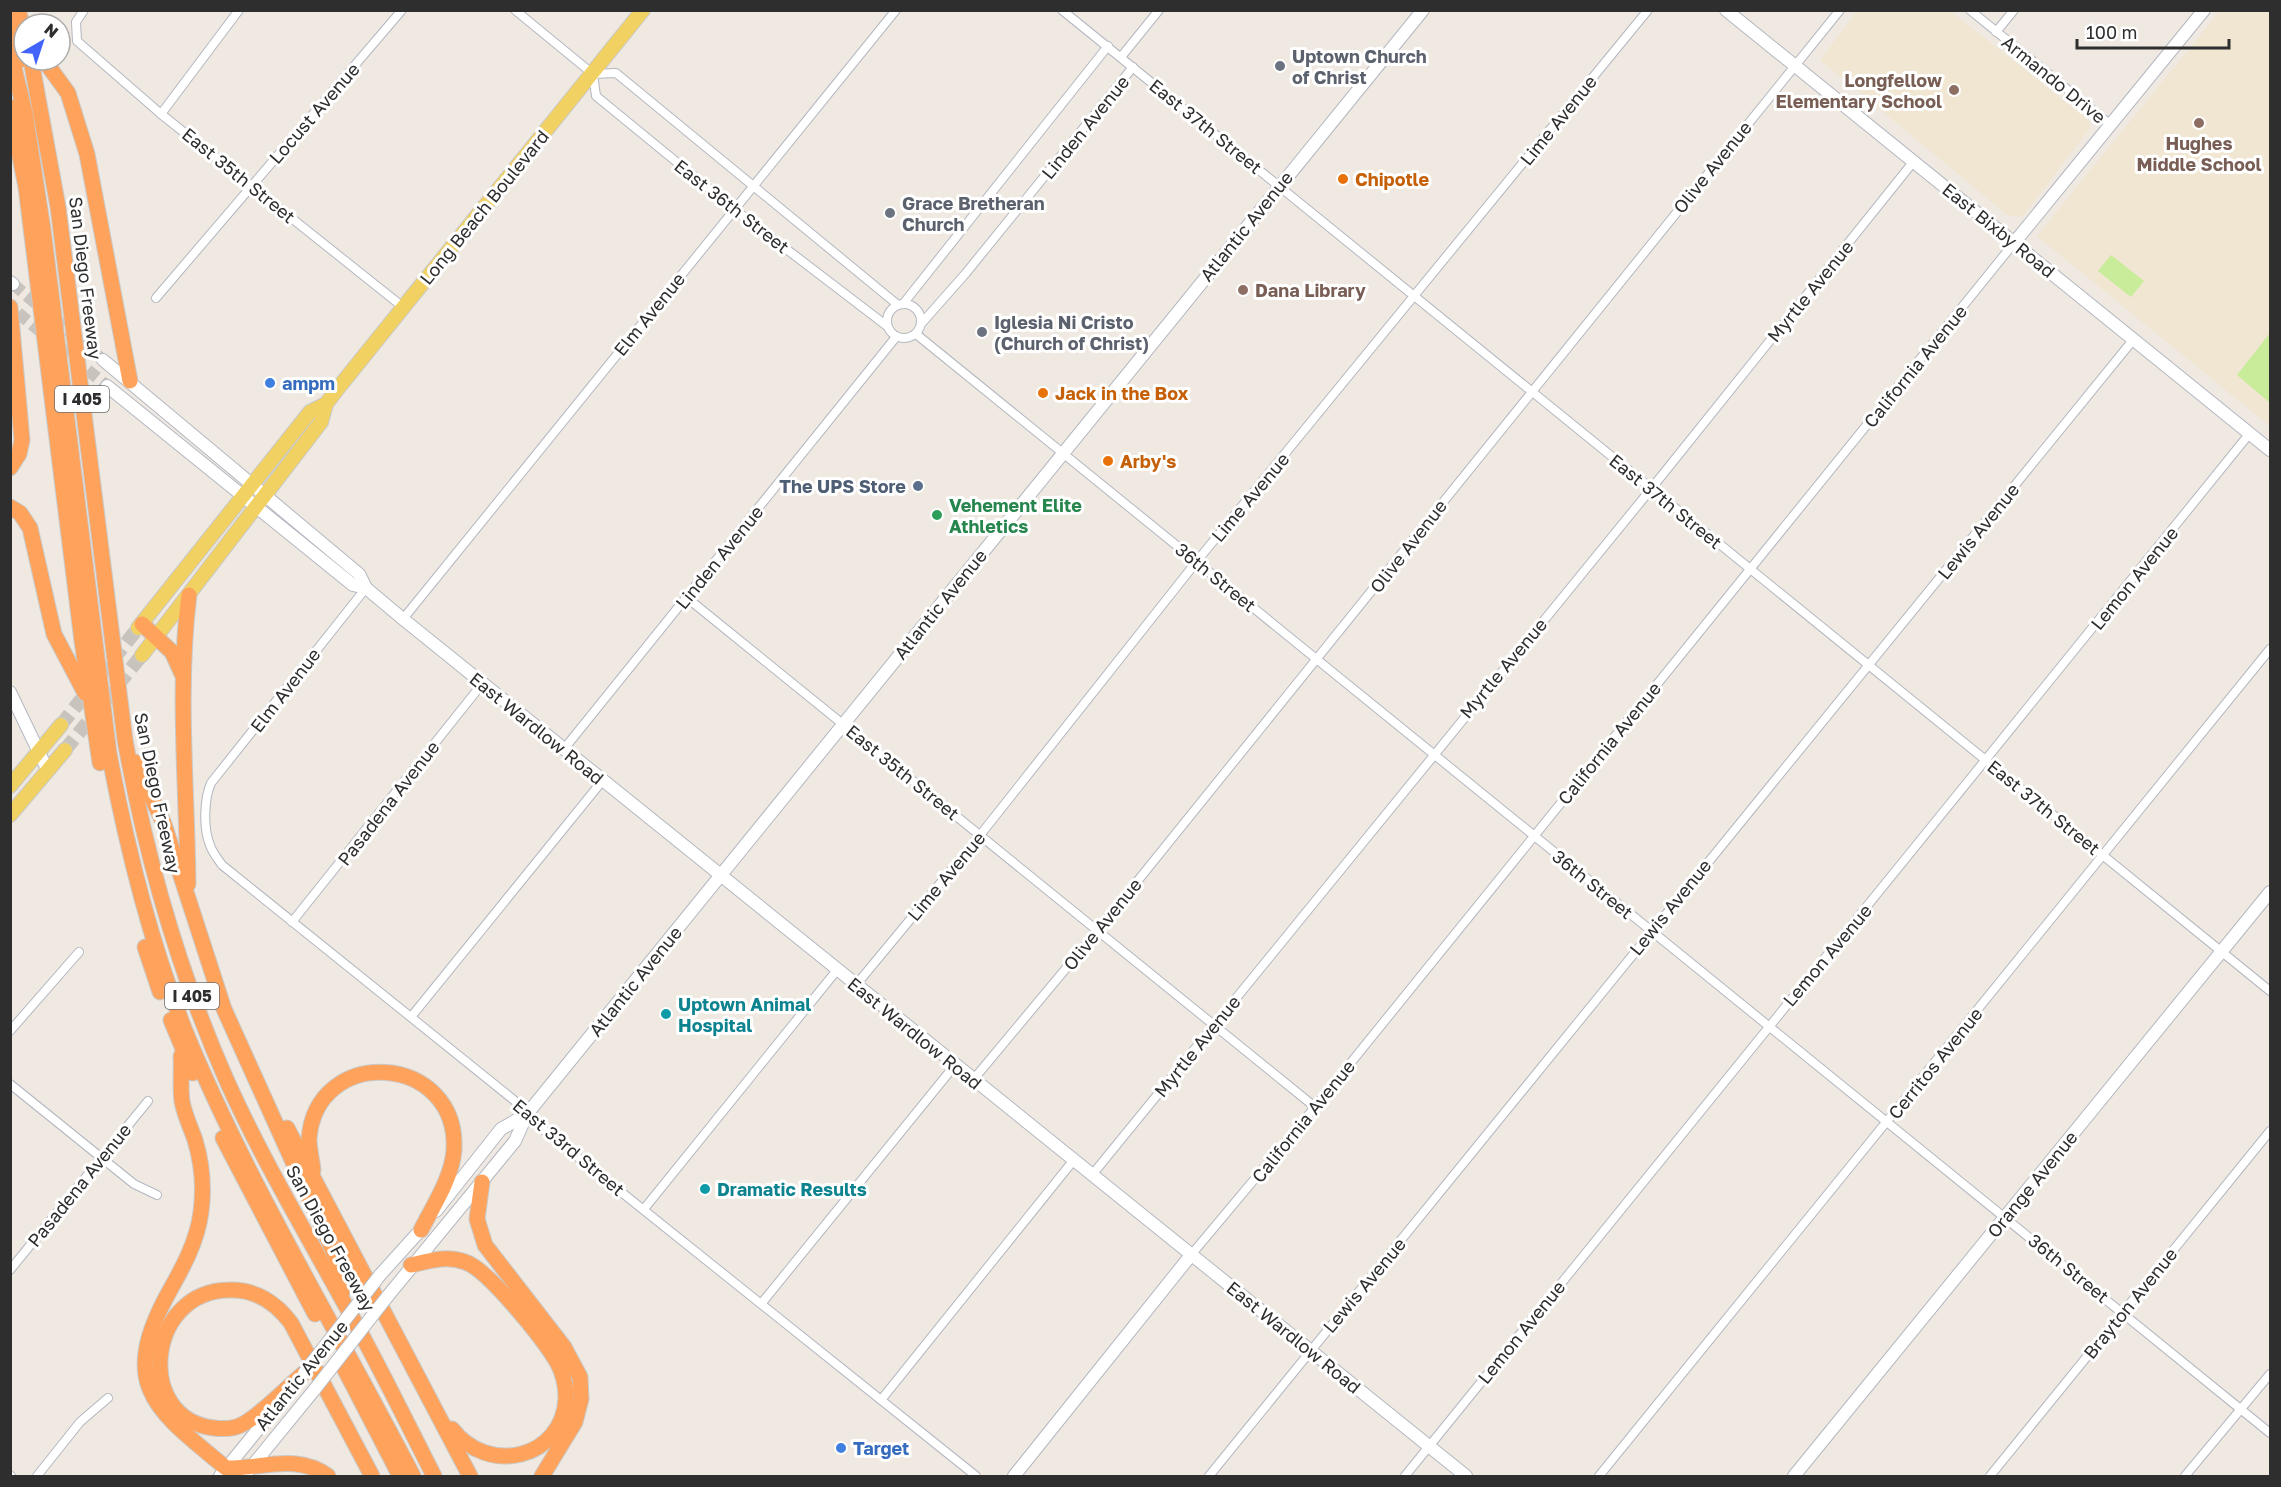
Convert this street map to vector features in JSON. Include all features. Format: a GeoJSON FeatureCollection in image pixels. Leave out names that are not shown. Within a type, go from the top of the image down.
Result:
{"type":"FeatureCollection","features":[{"type":"Feature","properties":{"kind":"highway"},"geometry":{"type":"LineString","coordinates":[[10,25],[26,88],[44,179],[109,714],[125,739],[164,824],[224,1009],[339,1264],[343,1300]]}},
{"type":"Feature","properties":{"kind":"highway"},"geometry":{"type":"LineString","coordinates":[[10,51],[25,113],[43,229],[109,753],[122,823],[148,925],[186,1031],[228,1127],[413,1476]]}},
{"type":"Feature","properties":{"kind":"highway","name":"San Diego Freeway"},"geometry":{"type":"LineString","coordinates":[[33,72],[58,207],[125,739],[152,866],[189,988],[250,1130],[343,1300],[434,1476]]}},
{"type":"Feature","properties":{"kind":"highway"},"geometry":{"type":"LineString","coordinates":[[53,72],[68,93],[87,154],[130,381]]}},
{"type":"Feature","properties":{"kind":"highway","name":"I 405"},"geometry":{"type":"LineString","coordinates":[[10,106],[26,187],[90,703],[109,810],[125,881],[152,970],[181,1048],[242,1177],[400,1476]]}},
{"type":"Feature","properties":{"kind":"highway"},"geometry":{"type":"LineString","coordinates":[[10,468],[19,454],[22,440],[13,309]]}},
{"type":"Feature","properties":{"kind":"highway"},"geometry":{"type":"LineString","coordinates":[[12,508],[25,519],[34,540],[54,634],[90,703]]}},
{"type":"Feature","properties":{"kind":"highway"},"geometry":{"type":"LineString","coordinates":[[188,902],[184,783],[186,620],[189,595]]}},
{"type":"Feature","properties":{"kind":"highway"},"geometry":{"type":"LineString","coordinates":[[140,626],[157,636],[176,656],[185,682]]}},
{"type":"Feature","properties":{"kind":"highway"},"geometry":{"type":"LineString","coordinates":[[181,1048],[182,1102],[196,1143],[203,1189],[195,1238],[187,1261],[150,1330],[146,1344],[145,1368],[150,1390],[162,1413],[223,1472],[247,1473],[273,1463],[296,1463],[316,1469],[328,1476]]}},
{"type":"Feature","properties":{"kind":"highway"},"geometry":{"type":"LineString","coordinates":[[243,1053],[270,1094],[470,1476]]}},
{"type":"Feature","properties":{"kind":"highway"},"geometry":{"type":"LineString","coordinates":[[316,1185],[309,1140],[319,1108],[331,1092],[346,1081],[366,1073],[387,1071],[407,1076],[425,1086],[441,1102],[452,1126],[450,1170],[421,1230]]}},
{"type":"Feature","properties":{"kind":"highway"},"geometry":{"type":"LineString","coordinates":[[482,1182],[477,1219],[485,1245],[564,1347],[579,1377],[581,1399],[575,1422],[542,1476]]}},
{"type":"Feature","properties":{"kind":"highway"},"geometry":{"type":"LineString","coordinates":[[306,1234],[306,1263],[420,1476]]}},
{"type":"Feature","properties":{"kind":"highway"},"geometry":{"type":"LineString","coordinates":[[411,1264],[456,1259],[467,1262],[485,1274],[558,1363],[564,1380],[566,1400],[560,1420],[541,1444],[523,1454],[493,1456],[463,1443],[422,1384]]}},
{"type":"Feature","properties":{"kind":"highway"},"geometry":{"type":"LineString","coordinates":[[304,1373],[239,1426],[208,1427],[183,1415],[168,1395],[161,1379],[160,1350],[165,1332],[174,1317],[200,1296],[232,1290],[265,1299],[279,1309],[291,1323],[372,1476]]}},
{"type":"Feature","properties":{"kind":"main road","name":"Long Beach Boulevard"},"geometry":{"type":"LineString","coordinates":[[142,655],[321,422],[326,404],[643,10]]}},
{"type":"Feature","properties":{"kind":"main road","name":"Atlantic Avenue"},"geometry":{"type":"LineString","coordinates":[[247,1473],[411,1264],[514,1141],[527,1114],[1279,184],[1423,10]]}},
{"type":"Feature","properties":{"kind":"main road","name":"East Bixby Road"},"geometry":{"type":"LineString","coordinates":[[1726,10],[2271,450]]}},
{"type":"Feature","properties":{"kind":"main road","name":"California Avenue"},"geometry":{"type":"LineString","coordinates":[[2014,243],[2204,10]]}},
{"type":"Feature","properties":{"kind":"main road","name":"East Wardlow Road"},"geometry":{"type":"LineString","coordinates":[[104,360],[359,574],[366,588],[482,684],[1466,1476]]}},
{"type":"Feature","properties":{"kind":"main road","name":"East Wardlow Road"},"geometry":{"type":"LineString","coordinates":[[107,386],[353,585],[366,588]]}},
{"type":"Feature","properties":{"kind":"main road","name":"Long Beach Boulevard"},"geometry":{"type":"LineString","coordinates":[[140,626],[310,411],[326,404]]}},
{"type":"Feature","properties":{"kind":"main road"},"geometry":{"type":"LineString","coordinates":[[10,692],[48,771]]}},
{"type":"Feature","properties":{"kind":"main road"},"geometry":{"type":"LineString","coordinates":[[12,780],[61,725]]}},
{"type":"Feature","properties":{"kind":"main road"},"geometry":{"type":"LineString","coordinates":[[10,814],[65,750]]}},
{"type":"Feature","properties":{"kind":"main road","name":"Orange Avenue"},"geometry":{"type":"LineString","coordinates":[[1794,1476],[2271,892]]}},
{"type":"Feature","properties":{"kind":"main road","name":"Atlantic Avenue"},"geometry":{"type":"LineString","coordinates":[[223,1472],[380,1275],[421,1230],[501,1129],[527,1114]]}},
{"type":"Feature","properties":{"kind":"main road","name":"California Avenue"},"geometry":{"type":"LineString","coordinates":[[1014,1476],[1191,1255]]}},
{"type":"Feature","properties":{"kind":"street","name":"East 35th Street"},"geometry":{"type":"LineString","coordinates":[[84,10],[76,22],[77,41],[161,114],[252,184],[403,307]]}},
{"type":"Feature","properties":{"kind":"street"},"geometry":{"type":"LineString","coordinates":[[161,114],[239,10]]}},
{"type":"Feature","properties":{"kind":"street","name":"Locust Avenue"},"geometry":{"type":"LineString","coordinates":[[156,297],[402,10]]}},
{"type":"Feature","properties":{"kind":"street"},"geometry":{"type":"LineString","coordinates":[[515,10],[593,74]]}},
{"type":"Feature","properties":{"kind":"street","name":"Elm Avenue"},"geometry":{"type":"LineString","coordinates":[[403,619],[896,10]]}},
{"type":"Feature","properties":{"kind":"street","name":"East 37th Street"},"geometry":{"type":"LineString","coordinates":[[1062,10],[2271,991]]}},
{"type":"Feature","properties":{"kind":"street","name":"Linden Avenue"},"geometry":{"type":"LineString","coordinates":[[1121,57],[1159,10]]}},
{"type":"Feature","properties":{"kind":"street","name":"Lime Avenue"},"geometry":{"type":"LineString","coordinates":[[856,985],[981,834],[1197,561],[1648,10]]}},
{"type":"Feature","properties":{"kind":"street","name":"Olive Avenue"},"geometry":{"type":"LineString","coordinates":[[973,1080],[1098,930],[1840,10]]}},
{"type":"Feature","properties":{"kind":"street","name":"Armando Drive"},"geometry":{"type":"LineString","coordinates":[[1970,10],[2111,125]]}},
{"type":"Feature","properties":{"kind":"street"},"geometry":{"type":"LineString","coordinates":[[1996,32],[2014,10]]}},
{"type":"Feature","properties":{"kind":"street","name":"Linden Avenue"},"geometry":{"type":"LineString","coordinates":[[901,305],[1108,46]]}},
{"type":"Feature","properties":{"kind":"street","name":"Linden Avenue"},"geometry":{"type":"LineString","coordinates":[[921,324],[966,273],[1132,67]]}},
{"type":"Feature","properties":{"kind":"street","name":"East 36th Street"},"geometry":{"type":"LineString","coordinates":[[887,326],[734,209],[596,96],[593,74],[616,73],[901,305]]}},
{"type":"Feature","properties":{"kind":"street","name":"Myrtle Avenue"},"geometry":{"type":"LineString","coordinates":[[1092,1175],[1651,489],[1914,161]]}},
{"type":"Feature","properties":{"kind":"street","name":"California Avenue"},"geometry":{"type":"LineString","coordinates":[[1191,1255],[1315,1107],[2014,243]]}},
{"type":"Feature","properties":{"kind":"street"},"geometry":{"type":"LineString","coordinates":[[901,305],[918,312],[921,324],[916,334],[906,339],[896,337],[887,326],[890,311],[901,305]]}},
{"type":"Feature","properties":{"kind":"street","name":"36th Street"},"geometry":{"type":"LineString","coordinates":[[916,334],[2271,1433]]}},
{"type":"Feature","properties":{"kind":"street","name":"Linden Avenue"},"geometry":{"type":"LineString","coordinates":[[564,749],[896,337]]}},
{"type":"Feature","properties":{"kind":"street","name":"Lewis Avenue"},"geometry":{"type":"LineString","coordinates":[[1209,1476],[2133,340]]}},
{"type":"Feature","properties":{"kind":"street","name":"Lemon Avenue"},"geometry":{"type":"LineString","coordinates":[[1405,1476],[1987,761],[2250,433]]}},
{"type":"Feature","properties":{"kind":"street","name":"Elm Avenue"},"geometry":{"type":"LineString","coordinates":[[207,793],[212,783],[366,588]]}},
{"type":"Feature","properties":{"kind":"street","name":"East 35th Street"},"geometry":{"type":"LineString","coordinates":[[686,597],[1315,1107]]}},
{"type":"Feature","properties":{"kind":"street","name":"Cerritos Avenue"},"geometry":{"type":"LineString","coordinates":[[1599,1476],[2271,649]]}},
{"type":"Feature","properties":{"kind":"street","name":"Pasadena Avenue"},"geometry":{"type":"LineString","coordinates":[[292,922],[482,684]]}},
{"type":"Feature","properties":{"kind":"street"},"geometry":{"type":"LineString","coordinates":[[411,1017],[603,780]]}},
{"type":"Feature","properties":{"kind":"street","name":"East 33rd Street"},"geometry":{"type":"LineString","coordinates":[[207,793],[209,844],[222,865],[411,1017],[555,1140],[976,1476]]}},
{"type":"Feature","properties":{"kind":"street"},"geometry":{"type":"LineString","coordinates":[[10,1031],[79,952]]}},
{"type":"Feature","properties":{"kind":"street"},"geometry":{"type":"LineString","coordinates":[[644,1209],[837,970]]}},
{"type":"Feature","properties":{"kind":"street"},"geometry":{"type":"LineString","coordinates":[[761,1304],[955,1065]]}},
{"type":"Feature","properties":{"kind":"street"},"geometry":{"type":"LineString","coordinates":[[10,1084],[134,1184],[157,1195]]}},
{"type":"Feature","properties":{"kind":"street","name":"Pasadena Avenue"},"geometry":{"type":"LineString","coordinates":[[10,1270],[148,1101]]}},
{"type":"Feature","properties":{"kind":"street","name":"Brayton Avenue"},"geometry":{"type":"LineString","coordinates":[[1990,1476],[2271,1131]]}},
{"type":"Feature","properties":{"kind":"street"},"geometry":{"type":"LineString","coordinates":[[881,1400],[1073,1161]]}},
{"type":"Feature","properties":{"kind":"street"},"geometry":{"type":"LineString","coordinates":[[2185,1476],[2271,1374]]}},
{"type":"Feature","properties":{"kind":"street"},"geometry":{"type":"LineString","coordinates":[[37,1476],[80,1422],[108,1398]]}},
{"type":"Feature","properties":{"kind":"shaded area","name":"Longfellow Elementary School"},"geometry":{"type":"Polygon","coordinates":[[[1857,11],[1950,11],[2089,120],[2090,128],[2023,216],[2009,216],[1820,60],[1857,11]]]}},
{"type":"Feature","properties":{"kind":"shaded area","name":"Hughes Middle School"},"geometry":{"type":"Polygon","coordinates":[[[2220,11],[2270,11],[2270,426],[2037,236],[2220,11]]]}},
{"type":"Feature","properties":{"kind":"green space"},"geometry":{"type":"Polygon","coordinates":[[[2111,255],[2144,281],[2131,297],[2098,271],[2111,255]]]}},
{"type":"Feature","properties":{"kind":"green space"},"geometry":{"type":"Polygon","coordinates":[[[2270,333],[2270,403],[2237,375],[2270,333]]]}},
{"type":"Feature","properties":{"kind":"tunnel"},"geometry":{"type":"LineString","coordinates":[[13,284],[103,360]]}},
{"type":"Feature","properties":{"kind":"tunnel"},"geometry":{"type":"LineString","coordinates":[[18,313],[107,386]]}},
{"type":"Feature","properties":{"kind":"tunnel"},"geometry":{"type":"LineString","coordinates":[[61,725],[138,628]]}},
{"type":"Feature","properties":{"kind":"tunnel"},"geometry":{"type":"LineString","coordinates":[[65,750],[142,655]]}},
{"type":"Feature","properties":{"kind":"place","name":"Uptown Church of Christ"},"geometry":{"type":"Point","coordinates":[1280,66]}},
{"type":"Feature","properties":{"kind":"place","name":"Longfellow Elementary School"},"geometry":{"type":"Point","coordinates":[1954,90]}},
{"type":"Feature","properties":{"kind":"place","name":"Hughes Middle School"},"geometry":{"type":"Point","coordinates":[2199,123]}},
{"type":"Feature","properties":{"kind":"place","name":"Chipotle"},"geometry":{"type":"Point","coordinates":[1343,179]}},
{"type":"Feature","properties":{"kind":"place","name":"Grace Bretheran Church"},"geometry":{"type":"Point","coordinates":[890,213]}},
{"type":"Feature","properties":{"kind":"place","name":"Dana Library"},"geometry":{"type":"Point","coordinates":[1243,290]}},
{"type":"Feature","properties":{"kind":"place","name":"Iglesia Ni Cristo (Church of Christ)"},"geometry":{"type":"Point","coordinates":[982,332]}},
{"type":"Feature","properties":{"kind":"place","name":"ampm"},"geometry":{"type":"Point","coordinates":[270,383]}},
{"type":"Feature","properties":{"kind":"place","name":"Jack in the Box"},"geometry":{"type":"Point","coordinates":[1043,393]}},
{"type":"Feature","properties":{"kind":"place","name":"Arby's"},"geometry":{"type":"Point","coordinates":[1108,461]}},
{"type":"Feature","properties":{"kind":"place","name":"The UPS Store"},"geometry":{"type":"Point","coordinates":[918,486]}},
{"type":"Feature","properties":{"kind":"place","name":"Vehement Elite Athletics"},"geometry":{"type":"Point","coordinates":[937,515]}},
{"type":"Feature","properties":{"kind":"place","name":"Uptown Animal Hospital"},"geometry":{"type":"Point","coordinates":[666,1014]}},
{"type":"Feature","properties":{"kind":"place","name":"Dramatic Results"},"geometry":{"type":"Point","coordinates":[705,1189]}},
{"type":"Feature","properties":{"kind":"place","name":"Target"},"geometry":{"type":"Point","coordinates":[841,1448]}}]}
